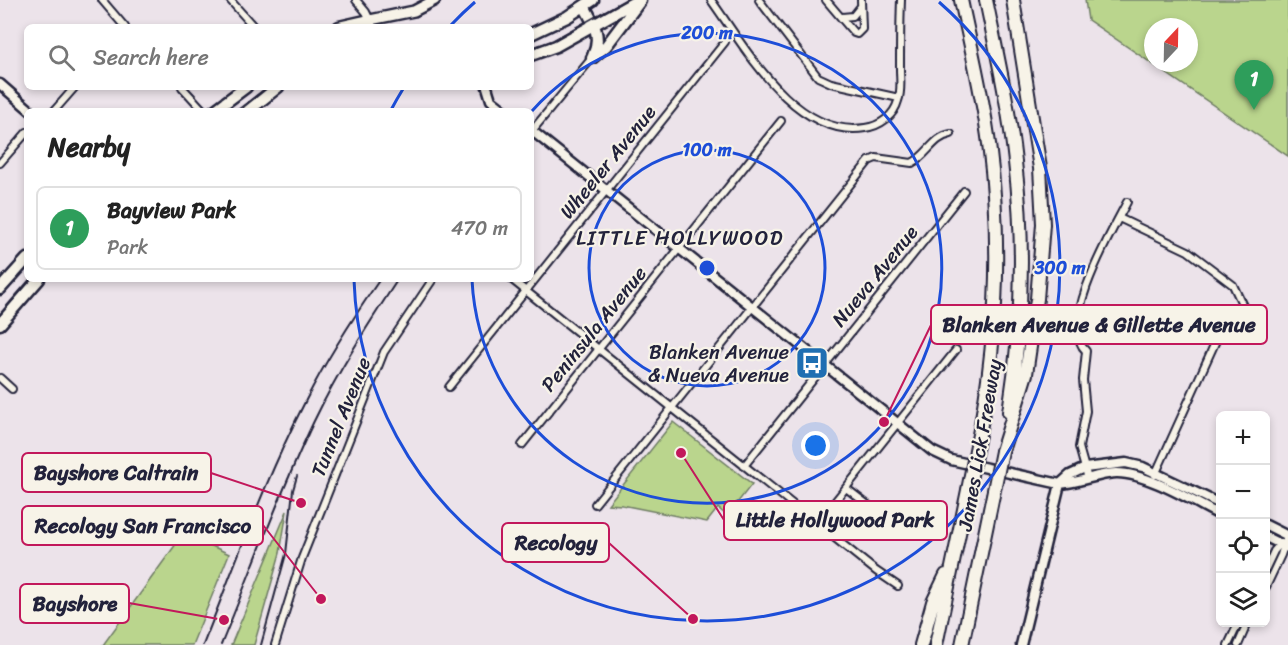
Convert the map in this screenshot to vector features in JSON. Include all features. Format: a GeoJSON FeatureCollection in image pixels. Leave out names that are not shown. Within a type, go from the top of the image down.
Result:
{"type":"FeatureCollection","features":[{"type":"Feature","properties":{"kind":"highway","name":"James Lick Freeway"},"geometry":{"type":"LineString","coordinates":[[936,645],[987,386],[996,282],[995,222],[989,144],[961,0]]}},
{"type":"Feature","properties":{"kind":"highway","name":"James Lick Freeway"},"geometry":{"type":"LineString","coordinates":[[962,645],[1012,393],[1022,273],[1021,229],[1013,143],[986,0]]}},
{"type":"Feature","properties":{"kind":"highway"},"geometry":{"type":"LineString","coordinates":[[1002,452],[1026,374],[1039,280],[1042,224],[1040,168],[1012,0]]}},
{"type":"Feature","properties":{"kind":"highway"},"geometry":{"type":"LineString","coordinates":[[921,645],[933,602],[954,558]]}},
{"type":"Feature","properties":{"kind":"main road"},"geometry":{"type":"LineString","coordinates":[[370,23],[414,11],[435,0]]}},
{"type":"Feature","properties":{"kind":"main road"},"geometry":{"type":"LineString","coordinates":[[534,54],[556,46],[640,0]]}},
{"type":"Feature","properties":{"kind":"main road"},"geometry":{"type":"LineString","coordinates":[[592,58],[606,46],[640,0]]}},
{"type":"Feature","properties":{"kind":"main road"},"geometry":{"type":"LineString","coordinates":[[534,33],[549,27],[589,3],[598,45],[592,58]]}},
{"type":"Feature","properties":{"kind":"main road"},"geometry":{"type":"LineString","coordinates":[[218,108],[242,90]]}},
{"type":"Feature","properties":{"kind":"main road"},"geometry":{"type":"LineString","coordinates":[[252,108],[274,90]]}},
{"type":"Feature","properties":{"kind":"main road"},"geometry":{"type":"LineString","coordinates":[[0,289],[24,262]]}},
{"type":"Feature","properties":{"kind":"main road"},"geometry":{"type":"LineString","coordinates":[[0,324],[36,282]]}},
{"type":"Feature","properties":{"kind":"street"},"geometry":{"type":"LineString","coordinates":[[102,0],[122,24]]}},
{"type":"Feature","properties":{"kind":"street"},"geometry":{"type":"LineString","coordinates":[[230,0],[251,24]]}},
{"type":"Feature","properties":{"kind":"street"},"geometry":{"type":"LineString","coordinates":[[356,0],[366,12],[370,23]]}},
{"type":"Feature","properties":{"kind":"street"},"geometry":{"type":"LineString","coordinates":[[711,0],[768,80],[794,105],[834,126],[845,129],[879,124],[886,119],[899,99],[900,0]]}},
{"type":"Feature","properties":{"kind":"street"},"geometry":{"type":"LineString","coordinates":[[759,0],[818,77],[831,83],[899,99]]}},
{"type":"Feature","properties":{"kind":"street"},"geometry":{"type":"LineString","coordinates":[[826,0],[857,34],[862,29],[862,1]]}},
{"type":"Feature","properties":{"kind":"street"},"geometry":{"type":"LineString","coordinates":[[842,17],[853,16],[858,12],[862,1]]}},
{"type":"Feature","properties":{"kind":"street","name":"Wheeler Avenue"},"geometry":{"type":"LineString","coordinates":[[534,281],[725,42]]}},
{"type":"Feature","properties":{"kind":"street"},"geometry":{"type":"LineString","coordinates":[[534,128],[592,58]]}},
{"type":"Feature","properties":{"kind":"street"},"geometry":{"type":"LineString","coordinates":[[0,84],[28,108]]}},
{"type":"Feature","properties":{"kind":"street"},"geometry":{"type":"LineString","coordinates":[[57,108],[72,90]]}},
{"type":"Feature","properties":{"kind":"street"},"geometry":{"type":"LineString","coordinates":[[185,90],[201,108]]}},
{"type":"Feature","properties":{"kind":"street"},"geometry":{"type":"LineString","coordinates":[[488,90],[491,100],[501,108]]}},
{"type":"Feature","properties":{"kind":"street","name":"Peninsula Avenue"},"geometry":{"type":"LineString","coordinates":[[522,445],[781,121]]}},
{"type":"Feature","properties":{"kind":"street"},"geometry":{"type":"LineString","coordinates":[[534,134],[932,451],[951,460],[1060,484],[1108,474],[1125,474],[1152,482],[1216,513]]}},
{"type":"Feature","properties":{"kind":"street"},"geometry":{"type":"LineString","coordinates":[[595,504],[869,161],[876,158],[912,163],[922,156],[937,139],[951,134]]}},
{"type":"Feature","properties":{"kind":"street"},"geometry":{"type":"LineString","coordinates":[[0,163],[24,135]]}},
{"type":"Feature","properties":{"kind":"street","name":"Nueva Avenue"},"geometry":{"type":"LineString","coordinates":[[744,466],[964,191]]}},
{"type":"Feature","properties":{"kind":"street"},"geometry":{"type":"LineString","coordinates":[[1088,479],[1079,447],[1086,411],[1083,380],[1086,351],[1079,342],[1080,302],[1127,202]]}},
{"type":"Feature","properties":{"kind":"street"},"geometry":{"type":"LineString","coordinates":[[1119,218],[1188,251],[1233,285],[1244,308],[1224,323],[1152,482]]}},
{"type":"Feature","properties":{"kind":"street","name":"Tunnel Avenue"},"geometry":{"type":"LineString","coordinates":[[275,645],[302,558],[384,352],[431,282]]}},
{"type":"Feature","properties":{"kind":"street"},"geometry":{"type":"LineString","coordinates":[[514,282],[876,571],[898,586]]}},
{"type":"Feature","properties":{"kind":"street","name":"Wheeler Avenue"},"geometry":{"type":"LineString","coordinates":[[449,387],[533,282]]}},
{"type":"Feature","properties":{"kind":"street"},"geometry":{"type":"LineString","coordinates":[[817,524],[956,350]]}},
{"type":"Feature","properties":{"kind":"street"},"geometry":{"type":"LineString","coordinates":[[0,378],[12,389]]}},
{"type":"Feature","properties":{"kind":"street"},"geometry":{"type":"LineString","coordinates":[[1021,645],[1060,484],[1070,475],[1085,468],[1126,463],[1143,467],[1216,502]]}},
{"type":"Feature","properties":{"kind":"street"},"geometry":{"type":"LineString","coordinates":[[846,488],[903,530]]}},
{"type":"Feature","properties":{"kind":"street"},"geometry":{"type":"LineString","coordinates":[[1270,527],[1288,535],[1270,578]]}},
{"type":"Feature","properties":{"kind":"street"},"geometry":{"type":"LineString","coordinates":[[1270,539],[1284,546]]}},
{"type":"Feature","properties":{"kind":"street"},"geometry":{"type":"LineString","coordinates":[[1270,560],[1274,551],[1284,546]]}},
{"type":"Feature","properties":{"kind":"street"},"geometry":{"type":"LineString","coordinates":[[1228,645],[1237,627]]}},
{"type":"Feature","properties":{"kind":"street"},"geometry":{"type":"LineString","coordinates":[[1238,645],[1246,627]]}},
{"type":"Feature","properties":{"kind":"green space"},"geometry":{"type":"Polygon","coordinates":[[[1085,0],[1288,0],[1288,156],[1164,72],[1198,72],[1198,18],[1144,18],[1144,58],[1088,20],[1085,0]]]}},
{"type":"Feature","properties":{"kind":"green space"},"geometry":{"type":"Polygon","coordinates":[[[673,422],[752,484],[727,516],[718,508],[707,522],[608,504],[673,422]]]}},
{"type":"Feature","properties":{"kind":"green space"},"geometry":{"type":"Polygon","coordinates":[[[287,511],[280,553],[254,645],[231,645],[287,511]]]}},
{"type":"Feature","properties":{"kind":"green space"},"geometry":{"type":"Polygon","coordinates":[[[184,533],[229,554],[192,645],[103,645],[184,533]]]}},
{"type":"Feature","properties":{"kind":"tram line"},"geometry":{"type":"LineString","coordinates":[[534,47],[552,41],[625,0]]}},
{"type":"Feature","properties":{"kind":"tram line"},"geometry":{"type":"LineString","coordinates":[[240,108],[263,90]]}},
{"type":"Feature","properties":{"kind":"tram line"},"geometry":{"type":"LineString","coordinates":[[0,315],[29,282]]}},
{"type":"Feature","properties":{"kind":"railway"},"geometry":{"type":"LineString","coordinates":[[203,645],[264,491],[291,430],[314,384],[350,323],[378,282]]}},
{"type":"Feature","properties":{"kind":"railway"},"geometry":{"type":"LineString","coordinates":[[221,645],[277,504],[323,402],[396,282]]}},
{"type":"Feature","properties":{"kind":"railway"},"geometry":{"type":"LineString","coordinates":[[261,645],[286,554],[293,490],[297,476]]}},
{"type":"Feature","properties":{"kind":"place","name":"Bayview Park"},"geometry":{"type":"Point","coordinates":[1254,110]}},
{"type":"Feature","properties":{"kind":"place","name":"Blanken Avenue & Nueva Avenue"},"geometry":{"type":"Point","coordinates":[812,363]}},
{"type":"Feature","properties":{"kind":"place","name":"Blanken Avenue & Gillette Avenue"},"geometry":{"type":"Point","coordinates":[884,422]}},
{"type":"Feature","properties":{"kind":"place","name":"Little Hollywood Park"},"geometry":{"type":"Point","coordinates":[681,453]}},
{"type":"Feature","properties":{"kind":"place","name":"Bayshore Caltrain"},"geometry":{"type":"Point","coordinates":[301,503]}},
{"type":"Feature","properties":{"kind":"place","name":"Recology San Francisco"},"geometry":{"type":"Point","coordinates":[321,599]}},
{"type":"Feature","properties":{"kind":"place","name":"Recology"},"geometry":{"type":"Point","coordinates":[693,619]}},
{"type":"Feature","properties":{"kind":"place","name":"Bayshore"},"geometry":{"type":"Point","coordinates":[224,620]}},
{"type":"Feature","properties":{"kind":"district","name":"LITTLE HOLLYWOOD"},"geometry":{"type":"Point","coordinates":[680,238]}}]}
